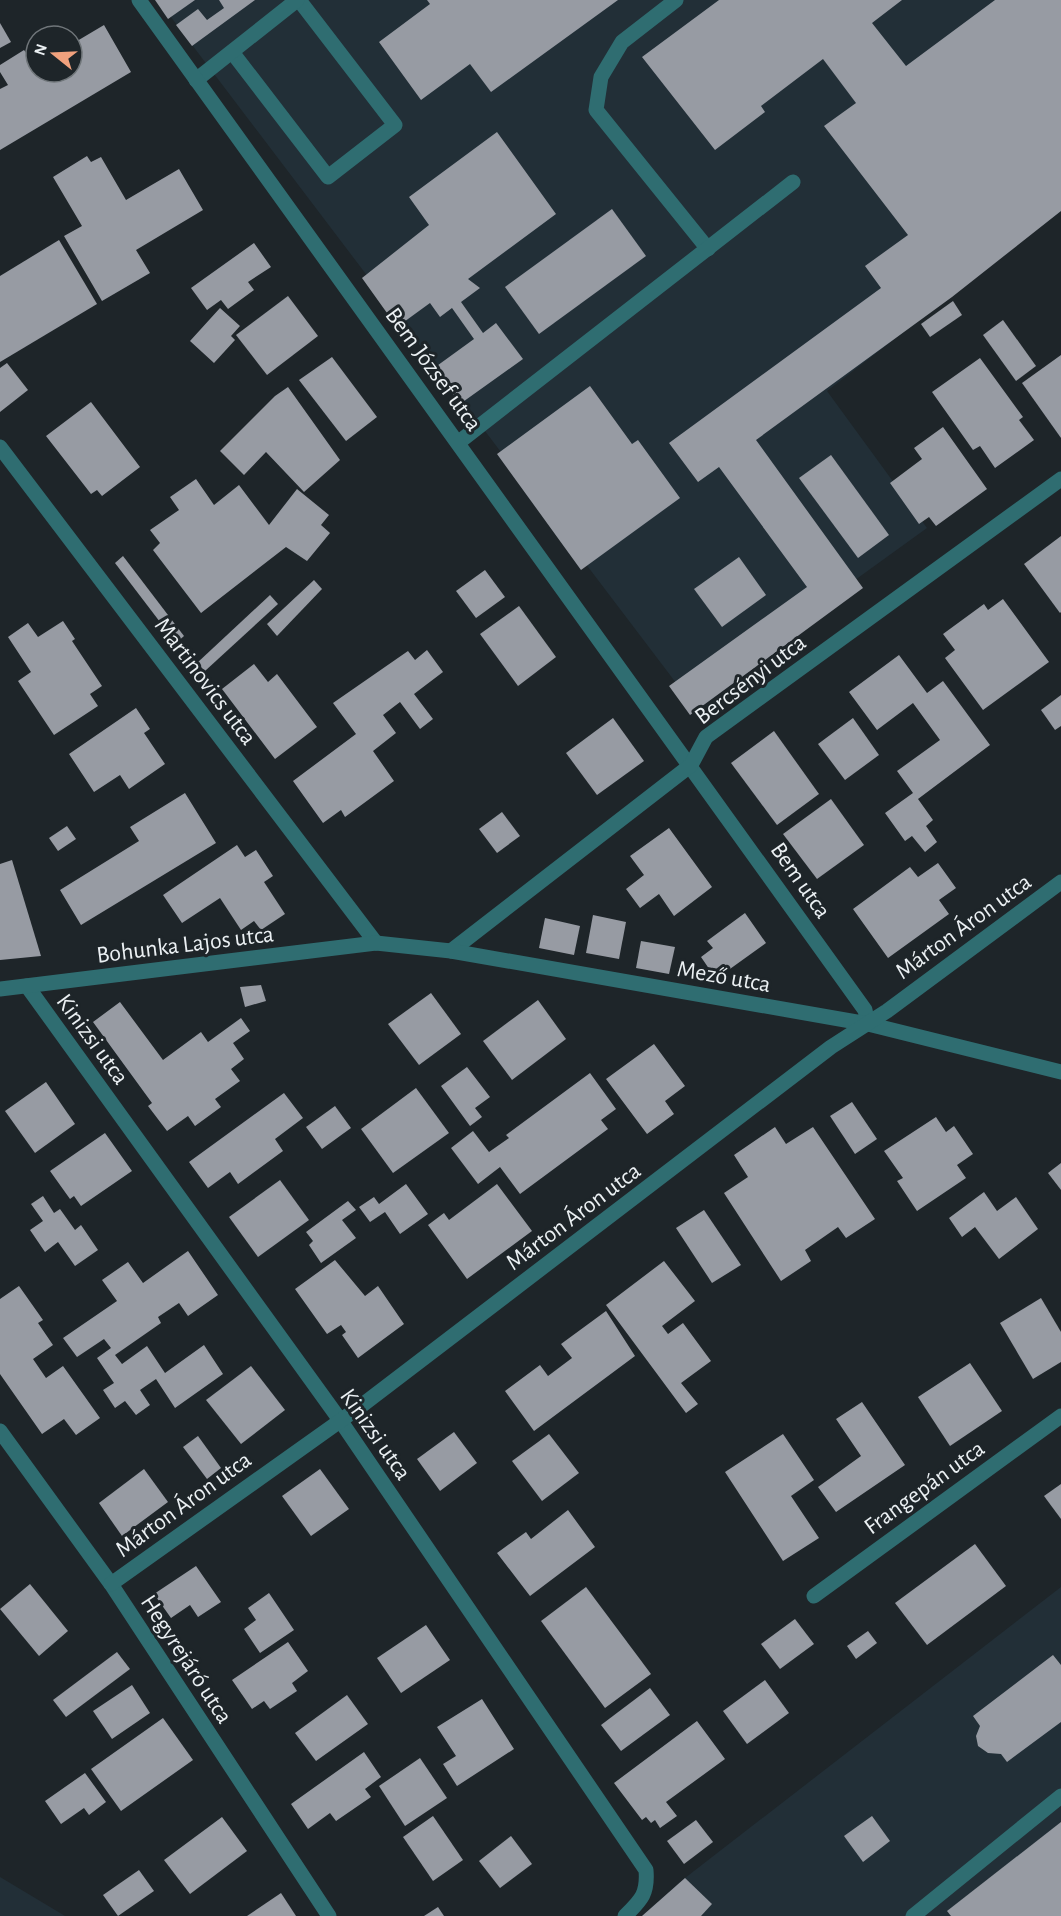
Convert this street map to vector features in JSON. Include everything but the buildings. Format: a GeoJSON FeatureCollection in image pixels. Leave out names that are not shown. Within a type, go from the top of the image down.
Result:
{"type":"FeatureCollection","features":[{"type":"Feature","properties":{"kind":"street","name":"Bem József utca"},"geometry":{"type":"LineString","coordinates":[[139,0],[691,765]]}},
{"type":"Feature","properties":{"kind":"street"},"geometry":{"type":"LineString","coordinates":[[196,80],[298,0],[395,125],[328,177],[232,52]]}},
{"type":"Feature","properties":{"kind":"street"},"geometry":{"type":"LineString","coordinates":[[676,0],[622,42],[601,77],[596,110],[708,249]]}},
{"type":"Feature","properties":{"kind":"street"},"geometry":{"type":"LineString","coordinates":[[459,442],[793,182]]}},
{"type":"Feature","properties":{"kind":"street","name":"Martinovics utca"},"geometry":{"type":"LineString","coordinates":[[0,447],[376,943]]}},
{"type":"Feature","properties":{"kind":"street","name":"Bercsényi utca"},"geometry":{"type":"LineString","coordinates":[[451,951],[691,765],[706,737],[1061,479]]}},
{"type":"Feature","properties":{"kind":"street","name":"Bem utca"},"geometry":{"type":"LineString","coordinates":[[691,765],[865,1010],[868,1024]]}},
{"type":"Feature","properties":{"kind":"street","name":"Márton Áron utca"},"geometry":{"type":"LineString","coordinates":[[111,1584],[340,1420],[831,1047],[868,1024],[1061,882]]}},
{"type":"Feature","properties":{"kind":"street","name":"Mező utca"},"geometry":{"type":"LineString","coordinates":[[376,943],[451,951],[868,1024],[1061,1072]]}},
{"type":"Feature","properties":{"kind":"street","name":"Bohunka Lajos utca"},"geometry":{"type":"LineString","coordinates":[[0,989],[376,943]]}},
{"type":"Feature","properties":{"kind":"street","name":"Kinizsi utca"},"geometry":{"type":"LineString","coordinates":[[27,986],[340,1420],[646,1870],[648,1887],[640,1902],[625,1916]]}},
{"type":"Feature","properties":{"kind":"street","name":"Frangepán utca"},"geometry":{"type":"LineString","coordinates":[[813,1596],[1061,1416]]}},
{"type":"Feature","properties":{"kind":"street","name":"Hegyrejáró utca"},"geometry":{"type":"LineString","coordinates":[[0,1431],[111,1584],[329,1916]]}},
{"type":"Feature","properties":{"kind":"street"},"geometry":{"type":"LineString","coordinates":[[913,1916],[1061,1796]]}},
{"type":"Feature","properties":{"kind":"shaded area"},"geometry":{"type":"Polygon","coordinates":[[[158,0],[1061,0],[1061,211],[827,391],[927,528],[689,700],[158,0]]]}},
{"type":"Feature","properties":{"kind":"shaded area"},"geometry":{"type":"Polygon","coordinates":[[[1061,1587],[1061,1916],[642,1916],[685,1878],[1061,1587]]]}},
{"type":"Feature","properties":{"kind":"shaded area"},"geometry":{"type":"Polygon","coordinates":[[[0,1877],[65,1916],[0,1916],[0,1877]]]}}]}
